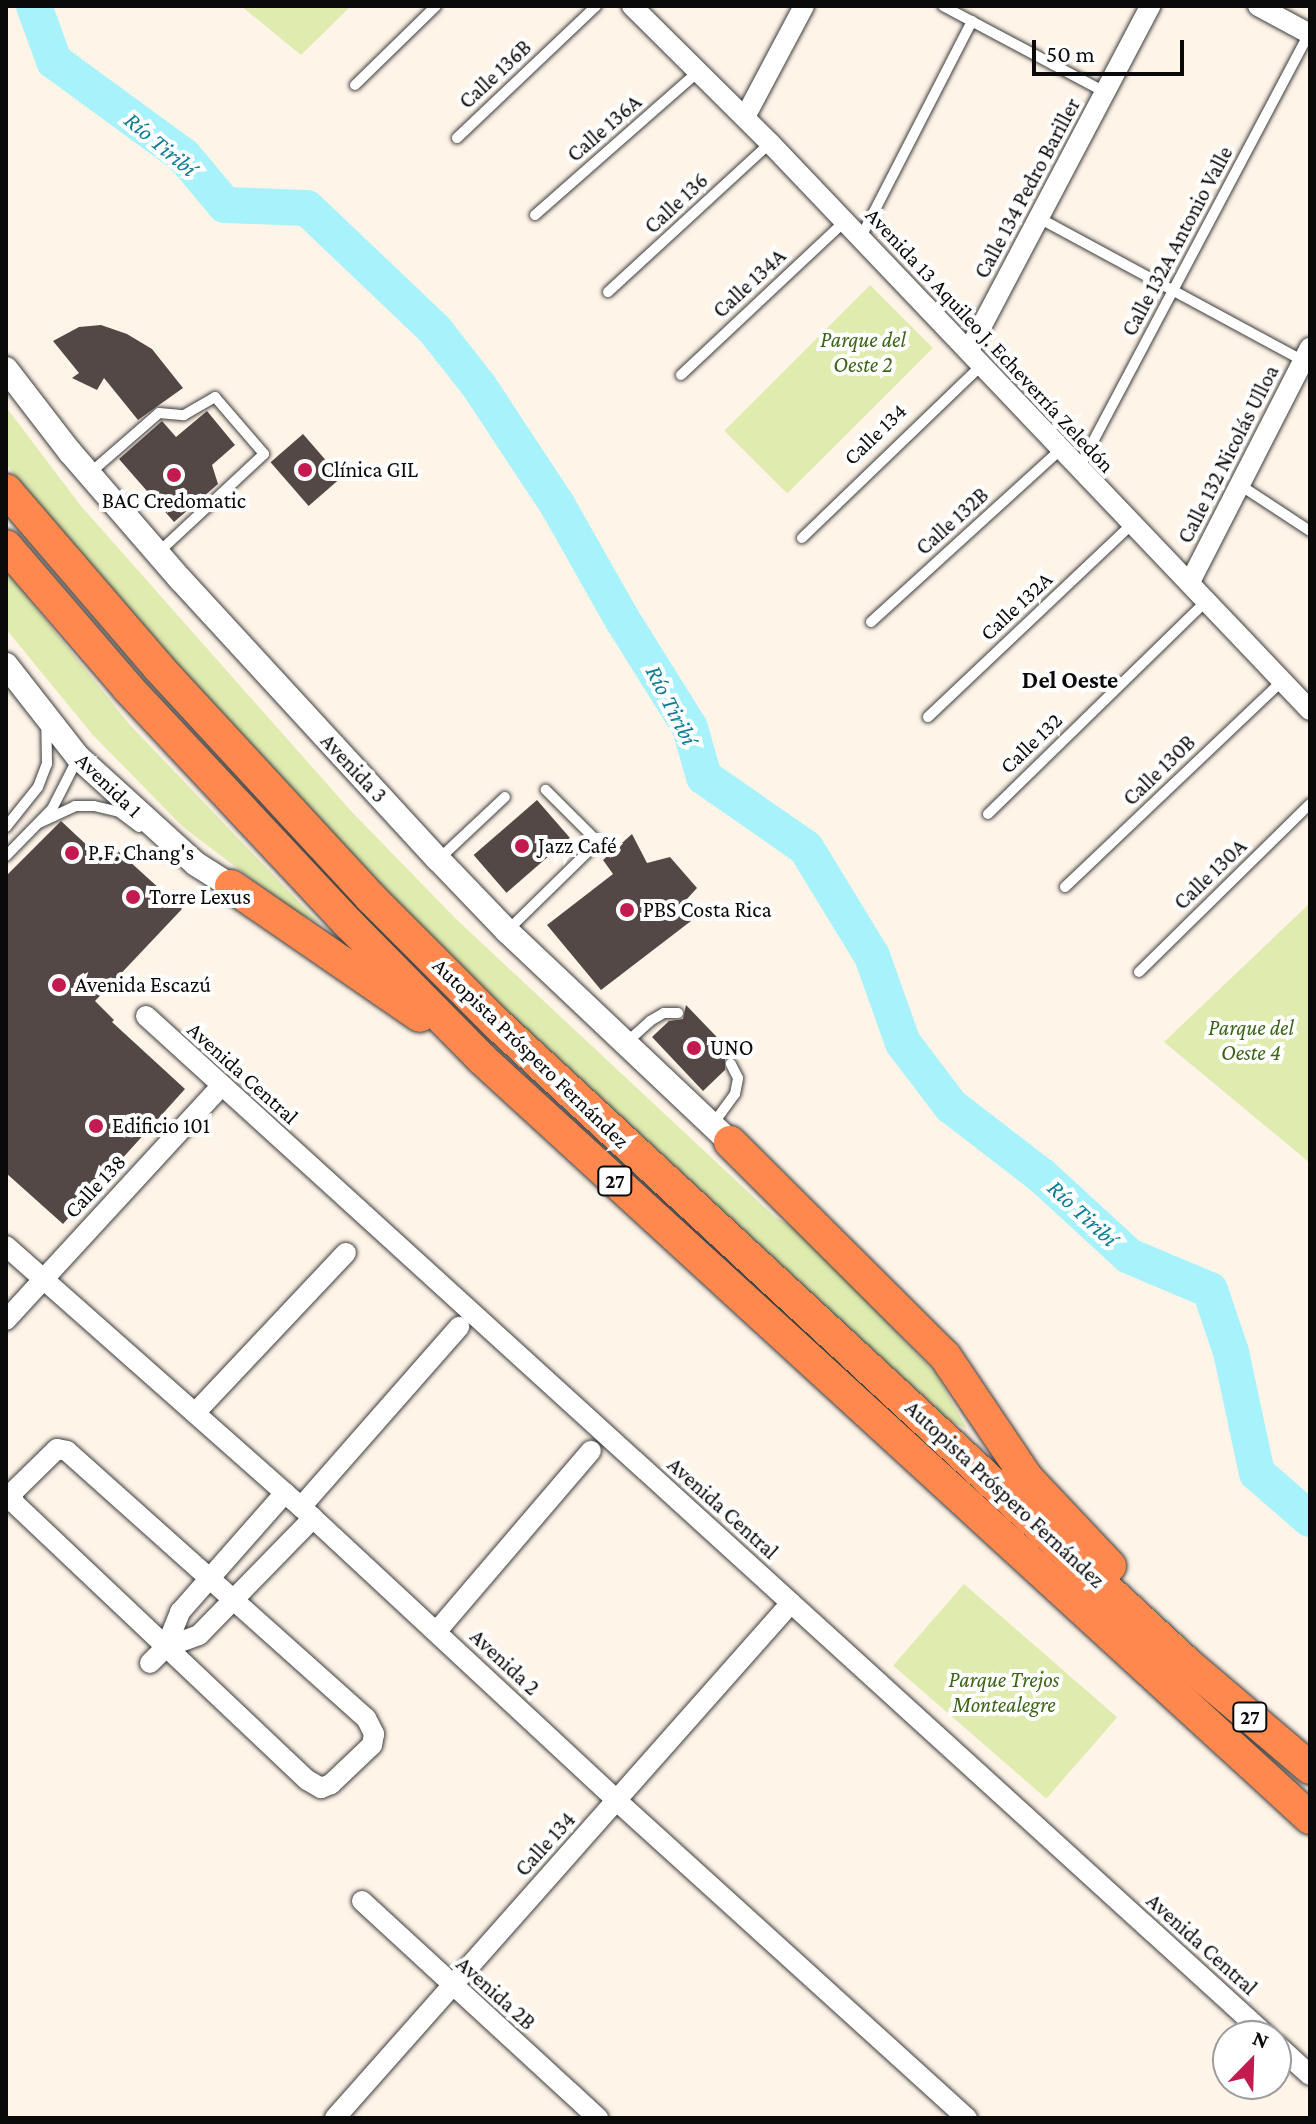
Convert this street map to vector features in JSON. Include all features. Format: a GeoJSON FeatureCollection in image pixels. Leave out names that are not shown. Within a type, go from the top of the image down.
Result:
{"type":"FeatureCollection","features":[{"type":"Feature","properties":{"kind":"highway","name":"Autopista Próspero Fernández"},"geometry":{"type":"LineString","coordinates":[[6,490],[180,691],[371,898],[483,1011],[1189,1665],[1310,1768]]}},
{"type":"Feature","properties":{"kind":"highway","name":"Autopista Próspero Fernández"},"geometry":{"type":"LineString","coordinates":[[6,546],[128,688],[348,923],[482,1059],[1310,1818]]}},
{"type":"Feature","properties":{"kind":"highway"},"geometry":{"type":"LineString","coordinates":[[231,886],[482,1059]]}},
{"type":"Feature","properties":{"kind":"highway"},"geometry":{"type":"LineString","coordinates":[[721,1134],[945,1356],[1027,1478],[1102,1556],[1189,1665]]}},
{"type":"Feature","properties":{"kind":"street","name":"Avenida 13 Aquileo J. Echeverría Zeledón"},"geometry":{"type":"LineString","coordinates":[[632,6],[861,237],[1310,710]]}},
{"type":"Feature","properties":{"kind":"street"},"geometry":{"type":"LineString","coordinates":[[745,117],[804,6]]}},
{"type":"Feature","properties":{"kind":"street","name":"Calle 134 Pedro Bariller"},"geometry":{"type":"LineString","coordinates":[[975,358],[1039,218],[1150,6]]}},
{"type":"Feature","properties":{"kind":"street"},"geometry":{"type":"LineString","coordinates":[[1258,6],[1310,33]]}},
{"type":"Feature","properties":{"kind":"street","name":"Calle 132 Nicolás Ulloa"},"geometry":{"type":"LineString","coordinates":[[1190,582],[1308,358]]}},
{"type":"Feature","properties":{"kind":"street","name":"Avenida 3"},"geometry":{"type":"LineString","coordinates":[[6,369],[89,474],[157,553],[438,859],[507,931],[721,1134]]}},
{"type":"Feature","properties":{"kind":"street","name":"Avenida 1"},"geometry":{"type":"LineString","coordinates":[[6,665],[78,757],[196,864],[231,886]]}},
{"type":"Feature","properties":{"kind":"street","name":"Avenida Central"},"geometry":{"type":"LineString","coordinates":[[146,1016],[1249,2020]]}},
{"type":"Feature","properties":{"kind":"street","name":"Calle 138"},"geometry":{"type":"LineString","coordinates":[[6,1320],[221,1086]]}},
{"type":"Feature","properties":{"kind":"street","name":"Avenida 2"},"geometry":{"type":"LineString","coordinates":[[6,1246],[300,1506],[616,1800],[967,2118]]}},
{"type":"Feature","properties":{"kind":"street"},"geometry":{"type":"LineString","coordinates":[[195,1413],[346,1253]]}},
{"type":"Feature","properties":{"kind":"street"},"geometry":{"type":"LineString","coordinates":[[166,1647],[199,1635],[235,1601],[300,1506],[459,1327]]}},
{"type":"Feature","properties":{"kind":"street"},"geometry":{"type":"LineString","coordinates":[[57,1449],[67,1451],[210,1578],[366,1718],[374,1734],[372,1745],[331,1784],[321,1788],[307,1780],[14,1503],[12,1493],[48,1455],[57,1449]]}},
{"type":"Feature","properties":{"kind":"street"},"geometry":{"type":"LineString","coordinates":[[437,1631],[591,1451]]}},
{"type":"Feature","properties":{"kind":"street"},"geometry":{"type":"LineString","coordinates":[[150,1663],[166,1647],[180,1612],[210,1578],[300,1506]]}},
{"type":"Feature","properties":{"kind":"street","name":"Calle 134"},"geometry":{"type":"LineString","coordinates":[[335,2118],[791,1603]]}},
{"type":"Feature","properties":{"kind":"street","name":"Avenida 2B"},"geometry":{"type":"LineString","coordinates":[[362,1901],[598,2118]]}},
{"type":"Feature","properties":{"kind":"street"},"geometry":{"type":"LineString","coordinates":[[1292,2059],[1310,2075]]}},
{"type":"Feature","properties":{"kind":"lane"},"geometry":{"type":"LineString","coordinates":[[355,85],[436,6]]}},
{"type":"Feature","properties":{"kind":"lane","name":"Calle 136B"},"geometry":{"type":"LineString","coordinates":[[457,138],[596,6]]}},
{"type":"Feature","properties":{"kind":"lane"},"geometry":{"type":"LineString","coordinates":[[943,6],[1105,92]]}},
{"type":"Feature","properties":{"kind":"lane"},"geometry":{"type":"LineString","coordinates":[[861,237],[972,21]]}},
{"type":"Feature","properties":{"kind":"lane","name":"Calle 132A Antonio Valle"},"geometry":{"type":"LineString","coordinates":[[1078,469],[1310,33]]}},
{"type":"Feature","properties":{"kind":"lane","name":"Calle 136A"},"geometry":{"type":"LineString","coordinates":[[535,215],[699,71]]}},
{"type":"Feature","properties":{"kind":"lane","name":"Calle 136"},"geometry":{"type":"LineString","coordinates":[[608,292],[770,143]]}},
{"type":"Feature","properties":{"kind":"lane"},"geometry":{"type":"LineString","coordinates":[[1039,218],[1308,358]]}},
{"type":"Feature","properties":{"kind":"lane","name":"Calle 134A"},"geometry":{"type":"LineString","coordinates":[[681,375],[845,221]]}},
{"type":"Feature","properties":{"kind":"lane","name":"Calle 134"},"geometry":{"type":"LineString","coordinates":[[802,538],[975,358]]}},
{"type":"Feature","properties":{"kind":"lane"},"geometry":{"type":"LineString","coordinates":[[89,474],[159,413],[184,415],[215,397],[264,454],[157,553]]}},
{"type":"Feature","properties":{"kind":"lane","name":"Calle 132B"},"geometry":{"type":"LineString","coordinates":[[871,622],[1061,449]]}},
{"type":"Feature","properties":{"kind":"lane"},"geometry":{"type":"LineString","coordinates":[[1240,485],[1310,531]]}},
{"type":"Feature","properties":{"kind":"lane","name":"Calle 132A"},"geometry":{"type":"LineString","coordinates":[[928,717],[1132,524]]}},
{"type":"Feature","properties":{"kind":"lane","name":"Calle 132"},"geometry":{"type":"LineString","coordinates":[[988,814],[1206,601]]}},
{"type":"Feature","properties":{"kind":"lane","name":"Calle 130B"},"geometry":{"type":"LineString","coordinates":[[1065,887],[1281,682]]}},
{"type":"Feature","properties":{"kind":"lane"},"geometry":{"type":"LineString","coordinates":[[6,827],[38,787],[47,764],[45,715]]}},
{"type":"Feature","properties":{"kind":"lane"},"geometry":{"type":"LineString","coordinates":[[6,856],[63,793],[78,757]]}},
{"type":"Feature","properties":{"kind":"lane"},"geometry":{"type":"LineString","coordinates":[[507,931],[598,842],[546,790]]}},
{"type":"Feature","properties":{"kind":"lane"},"geometry":{"type":"LineString","coordinates":[[438,859],[505,797]]}},
{"type":"Feature","properties":{"kind":"lane","name":"Calle 130A"},"geometry":{"type":"LineString","coordinates":[[1139,972],[1310,804]]}},
{"type":"Feature","properties":{"kind":"lane"},"geometry":{"type":"LineString","coordinates":[[39,823],[75,806],[119,812],[196,864]]}},
{"type":"Feature","properties":{"kind":"lane"},"geometry":{"type":"LineString","coordinates":[[626,1043],[650,1021],[664,1013],[678,1013]]}},
{"type":"Feature","properties":{"kind":"lane"},"geometry":{"type":"LineString","coordinates":[[721,1134],[738,1078],[731,1064]]}},
{"type":"Feature","properties":{"kind":"green space"},"geometry":{"type":"Polygon","coordinates":[[[241,6],[351,6],[301,55],[241,6]]]}},
{"type":"Feature","properties":{"kind":"green space","name":"Parque del Oeste 2"},"geometry":{"type":"Polygon","coordinates":[[[870,285],[933,348],[787,494],[724,431],[870,285]]]}},
{"type":"Feature","properties":{"kind":"green space"},"geometry":{"type":"Polygon","coordinates":[[[6,407],[81,506],[351,811],[456,919],[775,1217],[801,1231],[937,1375],[967,1429],[936,1415],[428,945],[122,609],[6,464],[6,407]]]}},
{"type":"Feature","properties":{"kind":"green space"},"geometry":{"type":"Polygon","coordinates":[[[6,571],[130,725],[320,924],[294,911],[183,827],[92,734],[6,629],[6,571]]]}},
{"type":"Feature","properties":{"kind":"green space","name":"Parque del Oeste 4"},"geometry":{"type":"Polygon","coordinates":[[[1310,903],[1310,1163],[1164,1042],[1310,903]]]}},
{"type":"Feature","properties":{"kind":"green space","name":"Parque Trejos Montealegre"},"geometry":{"type":"Polygon","coordinates":[[[964,1584],[1117,1717],[1046,1799],[893,1666],[964,1584]]]}},
{"type":"Feature","properties":{"kind":"building"},"geometry":{"type":"Polygon","coordinates":[[[101,325],[127,334],[152,349],[183,388],[138,420],[104,378],[97,390],[72,378],[79,373],[53,341],[79,327],[101,325]]]}},
{"type":"Feature","properties":{"kind":"building","name":"BAC Credomatic"},"geometry":{"type":"Polygon","coordinates":[[[207,411],[235,445],[212,465],[218,484],[174,522],[119,459],[162,421],[176,437],[207,411]]]}},
{"type":"Feature","properties":{"kind":"building","name":"Clínica GIL"},"geometry":{"type":"Polygon","coordinates":[[[303,434],[341,478],[309,506],[271,462],[303,434]]]}},
{"type":"Feature","properties":{"kind":"building","name":"Jazz Café"},"geometry":{"type":"Polygon","coordinates":[[[537,800],[570,838],[506,893],[474,855],[537,800]]]}},
{"type":"Feature","properties":{"kind":"building","name":"Avenida Escazú"},"geometry":{"type":"Polygon","coordinates":[[[61,821],[106,863],[118,851],[182,909],[95,1001],[114,1020],[112,1022],[185,1089],[63,1224],[6,1173],[6,876],[61,821]]]}},
{"type":"Feature","properties":{"kind":"building","name":"PBS Costa Rica"},"geometry":{"type":"Polygon","coordinates":[[[632,834],[647,863],[670,857],[697,888],[686,900],[691,921],[601,990],[547,925],[613,874],[603,860],[632,834]]]}},
{"type":"Feature","properties":{"kind":"building","name":"UNO"},"geometry":{"type":"Polygon","coordinates":[[[686,1005],[737,1058],[725,1059],[725,1070],[703,1091],[652,1037],[669,1021],[683,1019],[686,1005]]]}},
{"type":"Feature","properties":{"kind":"waterway","name":"Río Tiribí"},"geometry":{"type":"LineString","coordinates":[[34,6],[54,61],[184,156],[225,205],[307,208],[435,330],[479,386],[558,506],[622,619],[690,728],[704,777],[806,848],[872,956],[903,1043],[951,1106],[1042,1176],[1129,1256],[1210,1290],[1231,1352],[1257,1473],[1310,1519]]}},
{"type":"Feature","properties":{"kind":"place","name":"Clínica GIL"},"geometry":{"type":"Point","coordinates":[305,470]}},
{"type":"Feature","properties":{"kind":"place","name":"BAC Credomatic"},"geometry":{"type":"Point","coordinates":[174,475]}},
{"type":"Feature","properties":{"kind":"place","name":"Jazz Café"},"geometry":{"type":"Point","coordinates":[522,846]}},
{"type":"Feature","properties":{"kind":"place","name":"P.F. Chang's"},"geometry":{"type":"Point","coordinates":[72,853]}},
{"type":"Feature","properties":{"kind":"place","name":"Torre Lexus"},"geometry":{"type":"Point","coordinates":[133,897]}},
{"type":"Feature","properties":{"kind":"place","name":"PBS Costa Rica"},"geometry":{"type":"Point","coordinates":[627,910]}},
{"type":"Feature","properties":{"kind":"place","name":"Avenida Escazú"},"geometry":{"type":"Point","coordinates":[59,985]}},
{"type":"Feature","properties":{"kind":"place","name":"UNO"},"geometry":{"type":"Point","coordinates":[694,1048]}},
{"type":"Feature","properties":{"kind":"place","name":"Edificio 101"},"geometry":{"type":"Point","coordinates":[96,1126]}},
{"type":"Feature","properties":{"kind":"district","name":"Del Oeste"},"geometry":{"type":"Point","coordinates":[1070,680]}}]}
